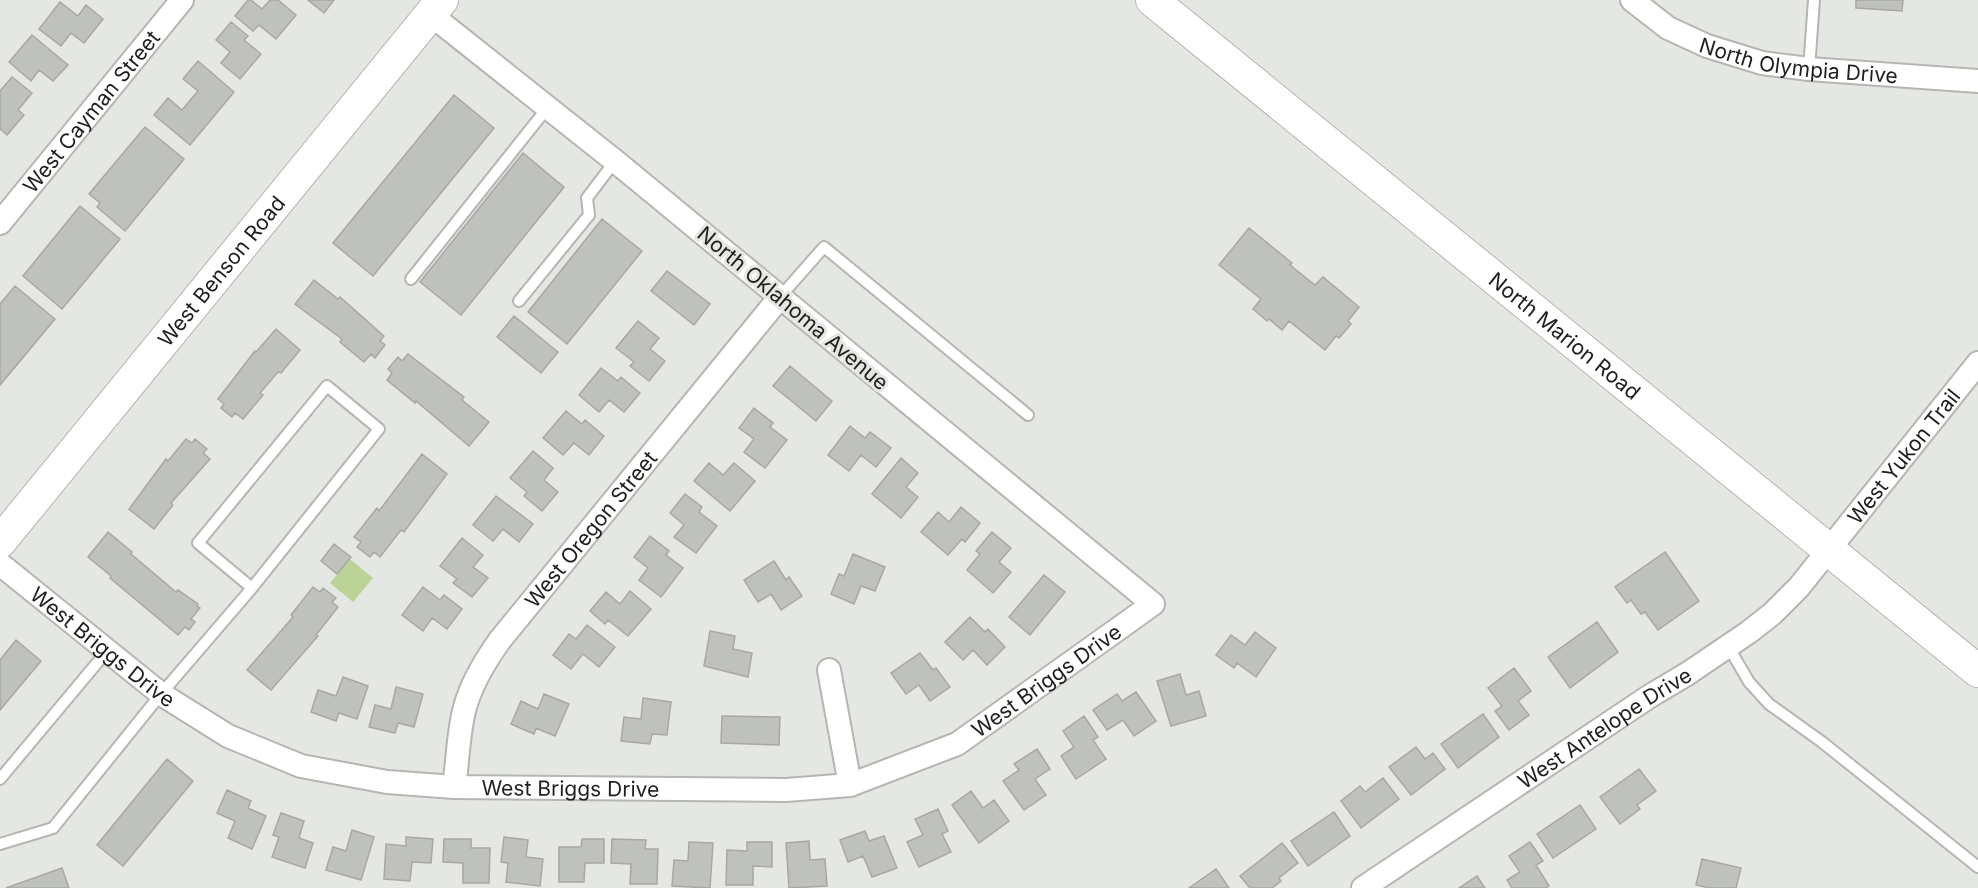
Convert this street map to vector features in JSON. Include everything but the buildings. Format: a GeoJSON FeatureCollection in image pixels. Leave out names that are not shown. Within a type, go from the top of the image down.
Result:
{"type":"FeatureCollection","features":[{"type":"Feature","properties":{"kind":"main road","name":"North Marion Road"},"geometry":{"type":"LineString","coordinates":[[1152,0],[1978,671]]}},
{"type":"Feature","properties":{"kind":"main road","name":"West Benson Road"},"geometry":{"type":"LineString","coordinates":[[0,542],[436,7]]}},
{"type":"Feature","properties":{"kind":"street","name":"West Cayman Street"},"geometry":{"type":"LineString","coordinates":[[0,223],[182,0]]}},
{"type":"Feature","properties":{"kind":"street","name":"North Olympia Drive"},"geometry":{"type":"LineString","coordinates":[[1632,0],[1668,28],[1707,46],[1762,63],[1809,69],[1978,81]]}},
{"type":"Feature","properties":{"kind":"street","name":"North Oklahoma Avenue"},"geometry":{"type":"LineString","coordinates":[[436,7],[548,106],[1153,604]]}},
{"type":"Feature","properties":{"kind":"street","name":"West Oregon Street"},"geometry":{"type":"LineString","coordinates":[[454,787],[465,708],[482,666],[500,640],[780,297]]}},
{"type":"Feature","properties":{"kind":"street","name":"West Yukon Trail"},"geometry":{"type":"LineString","coordinates":[[1830,550],[1978,363]]}},
{"type":"Feature","properties":{"kind":"street","name":"West Antelope Drive"},"geometry":{"type":"LineString","coordinates":[[1363,888],[1728,646],[1772,614],[1799,587],[1830,550]]}},
{"type":"Feature","properties":{"kind":"street","name":"West Briggs Drive"},"geometry":{"type":"LineString","coordinates":[[0,564],[161,694],[228,736],[301,766],[387,782],[454,787],[786,790],[850,784],[957,744],[1153,604]]}},
{"type":"Feature","properties":{"kind":"street"},"geometry":{"type":"LineString","coordinates":[[829,670],[850,784]]}},
{"type":"Feature","properties":{"kind":"lane"},"geometry":{"type":"LineString","coordinates":[[1809,69],[1814,0]]}},
{"type":"Feature","properties":{"kind":"lane"},"geometry":{"type":"LineString","coordinates":[[411,279],[548,106]]}},
{"type":"Feature","properties":{"kind":"lane"},"geometry":{"type":"LineString","coordinates":[[519,301],[589,215],[587,198],[615,161]]}},
{"type":"Feature","properties":{"kind":"lane"},"geometry":{"type":"LineString","coordinates":[[780,297],[824,246],[1028,416]]}},
{"type":"Feature","properties":{"kind":"lane"},"geometry":{"type":"LineString","coordinates":[[0,844],[54,828],[161,694],[252,588],[379,429],[327,386],[198,543],[252,588]]}},
{"type":"Feature","properties":{"kind":"lane"},"geometry":{"type":"LineString","coordinates":[[1728,646],[1749,682],[1769,704],[1822,742],[1978,867]]}},
{"type":"Feature","properties":{"kind":"lane"},"geometry":{"type":"LineString","coordinates":[[0,779],[107,651]]}},
{"type":"Feature","properties":{"kind":"green space"},"geometry":{"type":"Polygon","coordinates":[[[350,559],[373,578],[353,602],[330,583],[350,559]]]}}]}
